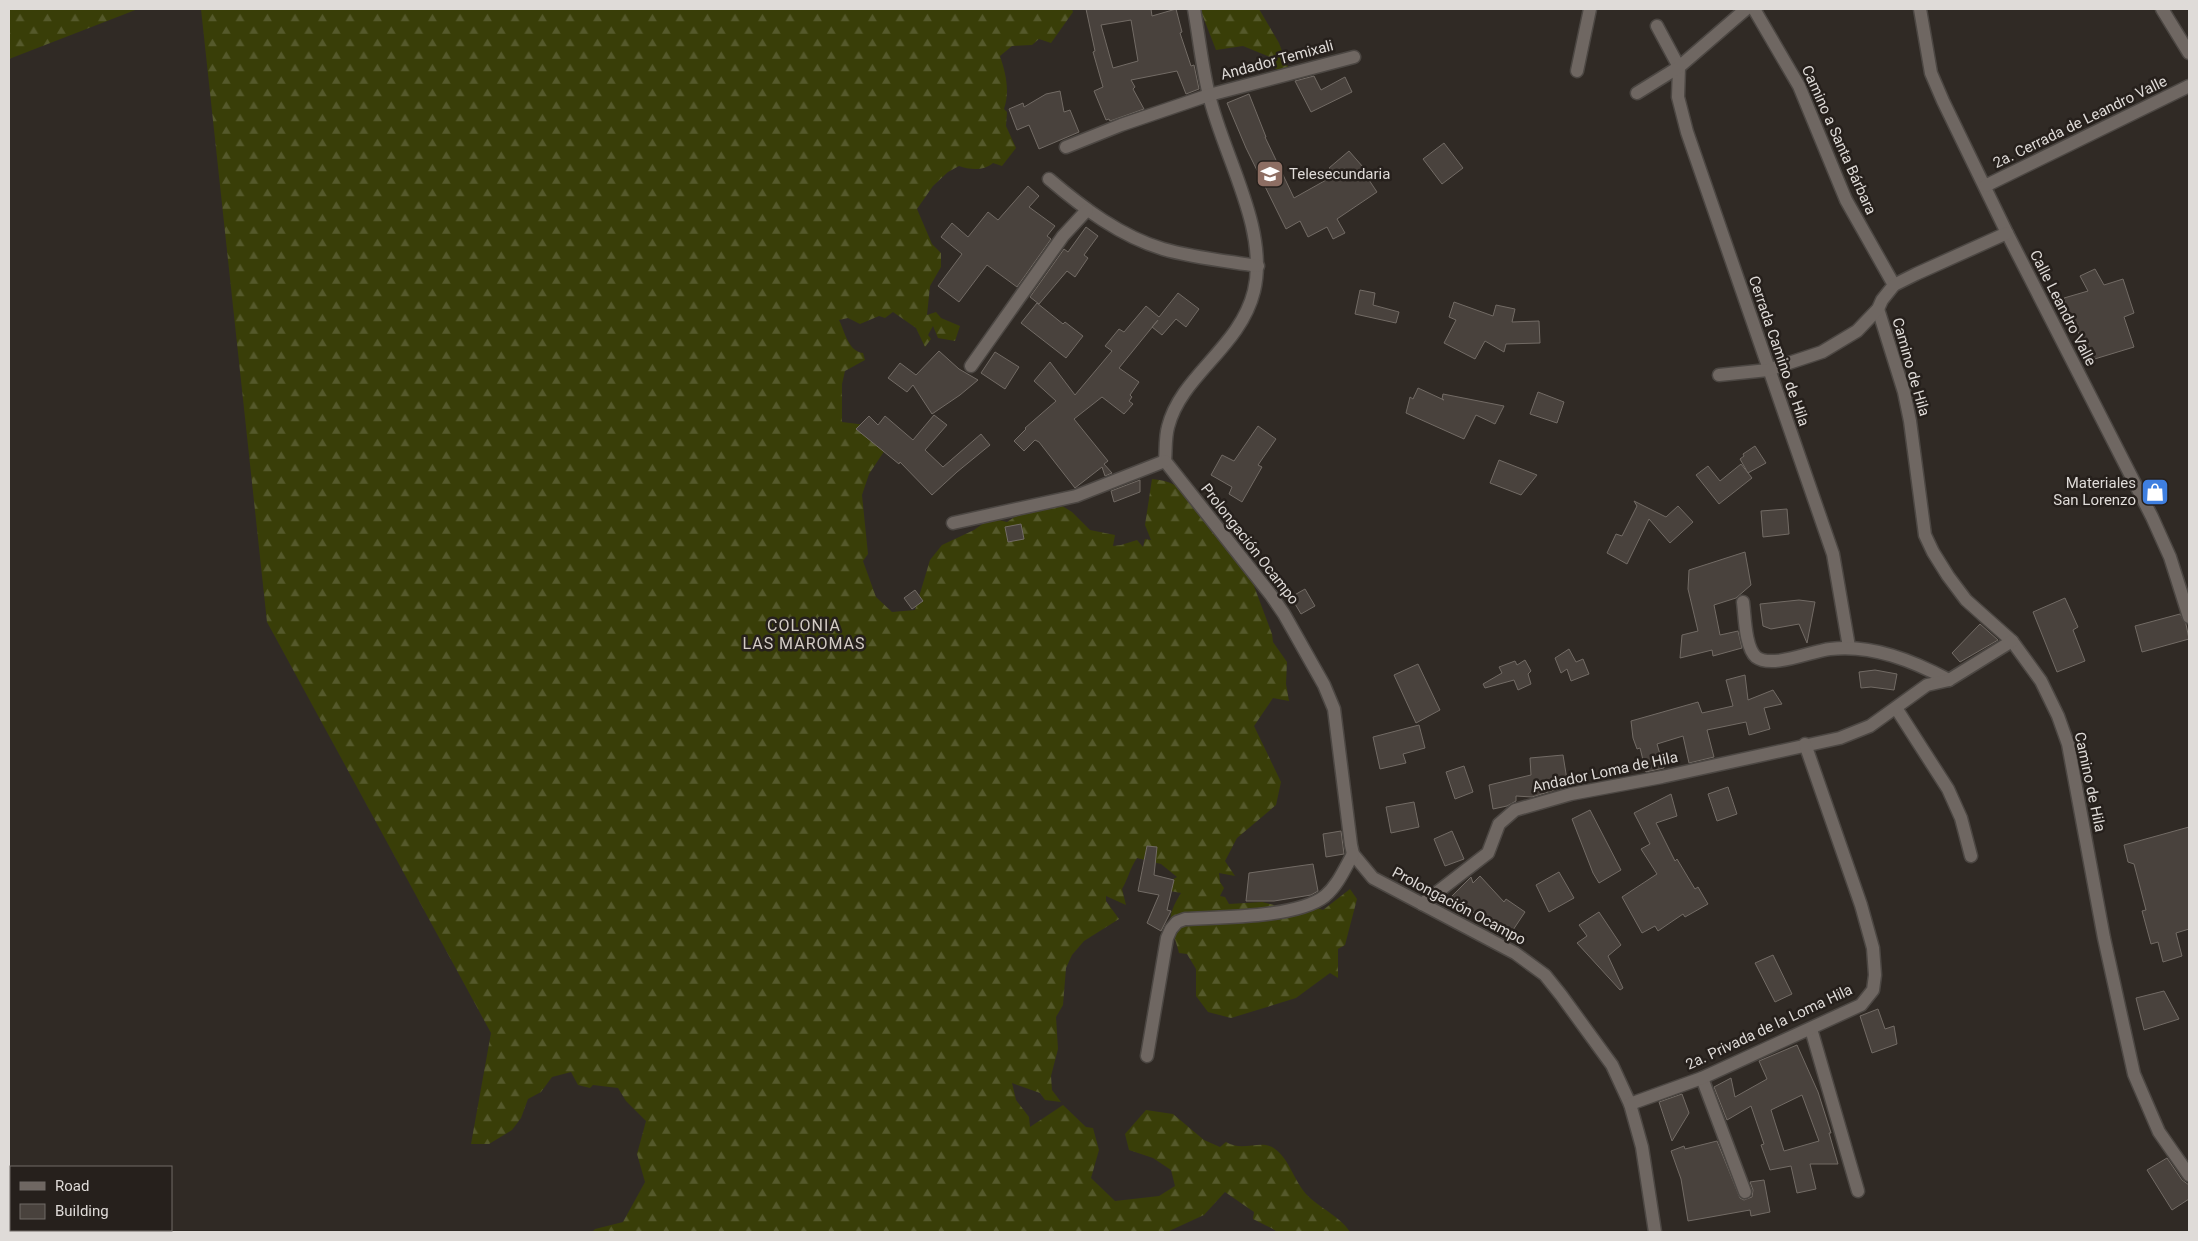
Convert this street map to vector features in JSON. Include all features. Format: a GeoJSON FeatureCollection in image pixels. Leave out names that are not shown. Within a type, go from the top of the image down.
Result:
{"type":"FeatureCollection","features":[{"type":"Feature","properties":{"kind":"street"},"geometry":{"type":"LineString","coordinates":[[953,523],[1076,496],[1165,461],[1168,427],[1178,404],[1191,383],[1231,340],[1240,325],[1254,292],[1258,266],[1251,222],[1209,95],[1194,9]]}},
{"type":"Feature","properties":{"kind":"street"},"geometry":{"type":"LineString","coordinates":[[1577,72],[1590,9]]}},
{"type":"Feature","properties":{"kind":"street"},"geometry":{"type":"LineString","coordinates":[[1637,93],[1679,67],[1746,9]]}},
{"type":"Feature","properties":{"kind":"street","name":"Camino a Santa Bárbara"},"geometry":{"type":"LineString","coordinates":[[1754,9],[1799,86],[1846,200],[1894,285]]}},
{"type":"Feature","properties":{"kind":"street","name":"Calle Leandro Valle"},"geometry":{"type":"LineString","coordinates":[[1920,9],[1931,72],[2007,234],[2152,517],[2170,557],[2188,609]]}},
{"type":"Feature","properties":{"kind":"street"},"geometry":{"type":"LineString","coordinates":[[2162,9],[2189,54]]}},
{"type":"Feature","properties":{"kind":"street"},"geometry":{"type":"LineString","coordinates":[[1657,26],[1679,67]]}},
{"type":"Feature","properties":{"kind":"street","name":"Andador Temixali"},"geometry":{"type":"LineString","coordinates":[[1066,147],[1121,125],[1209,95],[1354,57]]}},
{"type":"Feature","properties":{"kind":"street","name":"Cerrada Camino de Hila"},"geometry":{"type":"LineString","coordinates":[[1679,67],[1678,97],[1681,115],[1833,554],[1849,647]]}},
{"type":"Feature","properties":{"kind":"street","name":"2a. Cerrada de Leandro Valle"},"geometry":{"type":"LineString","coordinates":[[1985,186],[2189,86]]}},
{"type":"Feature","properties":{"kind":"street"},"geometry":{"type":"LineString","coordinates":[[1049,179],[1087,210],[1120,231],[1163,249],[1258,266]]}},
{"type":"Feature","properties":{"kind":"street"},"geometry":{"type":"LineString","coordinates":[[971,366],[1063,236],[1087,210]]}},
{"type":"Feature","properties":{"kind":"street","name":"Camino de Hila"},"geometry":{"type":"LineString","coordinates":[[1719,375],[1768,370],[1822,352],[1857,331],[1878,309],[1882,300],[1894,285],[2007,234]]}},
{"type":"Feature","properties":{"kind":"street","name":"Camino de Hila"},"geometry":{"type":"LineString","coordinates":[[1878,309],[1904,392],[1910,421],[1925,535],[1948,576],[1966,600],[2012,641],[2041,681],[2058,716],[2065,735],[2104,938],[2134,1074],[2159,1132],[2189,1175]]}},
{"type":"Feature","properties":{"kind":"street","name":"Prolongación Ocampo"},"geometry":{"type":"LineString","coordinates":[[1165,461],[1284,614],[1331,699],[1337,720],[1354,854],[1373,878],[1498,942],[1545,975],[1584,1024],[1612,1065],[1630,1104],[1642,1147],[1655,1232]]}},
{"type":"Feature","properties":{"kind":"street"},"geometry":{"type":"LineString","coordinates":[[1743,602],[1747,637],[1752,652],[1757,658],[1766,661],[1780,661],[1827,649],[1849,647],[1913,661],[1949,680]]}},
{"type":"Feature","properties":{"kind":"street","name":"Andador Loma de Hila"},"geometry":{"type":"LineString","coordinates":[[1422,904],[1488,853],[1500,824],[1507,816],[1525,806],[1571,794],[1662,777],[1840,738],[1870,726],[1927,685],[1949,680],[2012,641]]}},
{"type":"Feature","properties":{"kind":"street"},"geometry":{"type":"LineString","coordinates":[[1896,708],[1948,788],[1961,818],[1971,856]]}},
{"type":"Feature","properties":{"kind":"street","name":"2a. Privada de la Loma Hila"},"geometry":{"type":"LineString","coordinates":[[1630,1104],[1702,1078],[1810,1029],[1861,1005],[1873,990],[1875,976],[1873,948],[1861,905],[1806,744]]}},
{"type":"Feature","properties":{"kind":"street"},"geometry":{"type":"LineString","coordinates":[[1147,1056],[1167,938],[1177,922],[1184,919],[1272,912],[1311,905],[1326,895],[1336,884],[1354,854]]}},
{"type":"Feature","properties":{"kind":"street"},"geometry":{"type":"LineString","coordinates":[[1810,1029],[1858,1191]]}},
{"type":"Feature","properties":{"kind":"street"},"geometry":{"type":"LineString","coordinates":[[1702,1078],[1746,1192]]}},
{"type":"Feature","properties":{"kind":"green space"},"geometry":{"type":"Polygon","coordinates":[[[9,9],[138,9],[9,59],[9,9]]]}},
{"type":"Feature","properties":{"kind":"green space"},"geometry":{"type":"Polygon","coordinates":[[[201,9],[1072,9],[1073,12],[1051,43],[1039,39],[1032,45],[1012,46],[1000,56],[1006,82],[1007,96],[1004,109],[1007,112],[1006,126],[1016,148],[1002,166],[993,163],[977,169],[959,166],[948,172],[933,186],[917,209],[932,244],[941,253],[941,267],[930,286],[927,315],[936,312],[941,318],[960,326],[955,341],[938,338],[933,326],[928,335],[931,339],[925,347],[916,328],[893,312],[885,318],[879,316],[860,324],[848,318],[839,320],[850,345],[858,352],[863,353],[865,360],[845,371],[842,384],[842,422],[866,425],[885,450],[869,474],[862,495],[868,554],[863,561],[876,597],[892,612],[915,610],[930,560],[942,545],[974,530],[991,518],[1007,522],[1046,496],[1072,512],[1090,530],[1115,535],[1113,546],[1137,540],[1143,547],[1145,539],[1151,540],[1145,525],[1152,479],[1167,482],[1186,493],[1218,538],[1247,555],[1255,564],[1254,586],[1272,634],[1273,642],[1287,662],[1286,684],[1289,701],[1273,698],[1254,726],[1281,782],[1276,805],[1237,838],[1225,861],[1235,876],[1219,873],[1220,882],[1224,888],[1220,896],[1225,897],[1229,904],[1262,902],[1290,909],[1311,906],[1323,910],[1350,889],[1357,899],[1345,945],[1338,949],[1338,978],[1330,973],[1296,998],[1231,1018],[1208,1012],[1196,996],[1196,969],[1187,954],[1179,953],[1172,929],[1172,911],[1181,893],[1165,890],[1165,884],[1177,877],[1161,864],[1137,858],[1122,889],[1126,905],[1106,896],[1106,901],[1119,919],[1084,941],[1072,955],[1066,968],[1063,1005],[1056,1017],[1058,1049],[1051,1076],[1052,1090],[1061,1102],[1045,1100],[1040,1093],[1012,1083],[1016,1100],[1029,1117],[1030,1127],[1063,1105],[1086,1127],[1093,1128],[1099,1150],[1091,1178],[1115,1201],[1159,1196],[1175,1186],[1171,1170],[1153,1158],[1129,1150],[1125,1134],[1146,1110],[1173,1114],[1204,1140],[1220,1147],[1226,1142],[1238,1146],[1267,1145],[1272,1147],[1283,1156],[1306,1194],[1341,1221],[1350,1232],[1277,1232],[1253,1219],[1254,1212],[1225,1192],[1204,1215],[1167,1232],[592,1232],[595,1229],[623,1222],[645,1182],[637,1154],[646,1121],[626,1101],[618,1088],[593,1085],[590,1088],[578,1085],[571,1072],[552,1077],[541,1092],[528,1099],[521,1118],[512,1130],[489,1144],[471,1144],[491,1033],[267,622],[201,9]]]}},
{"type":"Feature","properties":{"kind":"green space"},"geometry":{"type":"Polygon","coordinates":[[[1200,9],[1259,9],[1279,43],[1290,72],[1272,68],[1270,57],[1243,46],[1216,50],[1200,9]]]}},
{"type":"Feature","properties":{"kind":"building"},"geometry":{"type":"Polygon","coordinates":[[[1086,9],[1151,9],[1152,16],[1176,9],[1182,32],[1180,33],[1191,66],[1194,65],[1199,89],[1186,94],[1177,71],[1131,80],[1135,87],[1133,89],[1144,109],[1110,121],[1109,119],[1106,120],[1094,91],[1103,87],[1093,52],[1095,51],[1086,9]],[[1131,20],[1101,25],[1113,68],[1138,61],[1131,20]]]}},
{"type":"Feature","properties":{"kind":"building"},"geometry":{"type":"Polygon","coordinates":[[[1314,76],[1321,90],[1345,77],[1352,92],[1311,112],[1295,81],[1314,76]]]}},
{"type":"Feature","properties":{"kind":"building"},"geometry":{"type":"Polygon","coordinates":[[[1060,91],[1064,112],[1070,110],[1079,132],[1039,149],[1029,125],[1017,130],[1009,109],[1023,103],[1024,107],[1046,94],[1060,91]]]}},
{"type":"Feature","properties":{"kind":"building"},"geometry":{"type":"Polygon","coordinates":[[[1249,94],[1265,137],[1294,198],[1335,175],[1329,168],[1349,151],[1363,167],[1361,168],[1377,192],[1337,219],[1345,233],[1333,239],[1327,227],[1308,237],[1300,221],[1286,229],[1246,148],[1227,103],[1249,94]]]}},
{"type":"Feature","properties":{"kind":"building"},"geometry":{"type":"Polygon","coordinates":[[[1444,143],[1463,168],[1442,184],[1423,159],[1444,143]]]}},
{"type":"Feature","properties":{"kind":"building"},"geometry":{"type":"Polygon","coordinates":[[[1028,186],[1039,196],[1029,207],[1055,226],[1047,236],[1051,239],[1017,287],[987,265],[959,302],[938,286],[962,254],[941,237],[952,223],[968,237],[988,212],[998,220],[1028,186]]]}},
{"type":"Feature","properties":{"kind":"building"},"geometry":{"type":"Polygon","coordinates":[[[1086,227],[1098,236],[1084,255],[1088,258],[1075,277],[1067,271],[1039,304],[1030,297],[1064,249],[1068,252],[1086,227]]]}},
{"type":"Feature","properties":{"kind":"building"},"geometry":{"type":"Polygon","coordinates":[[[2095,269],[2104,285],[2123,279],[2134,313],[2124,317],[2134,347],[2088,361],[2078,331],[2075,333],[2064,298],[2088,291],[2080,276],[2095,269]]]}},
{"type":"Feature","properties":{"kind":"building"},"geometry":{"type":"Polygon","coordinates":[[[1360,290],[1375,293],[1373,305],[1399,312],[1396,323],[1355,314],[1360,290]]]}},
{"type":"Feature","properties":{"kind":"building"},"geometry":{"type":"Polygon","coordinates":[[[1178,293],[1199,309],[1186,327],[1176,319],[1162,335],[1152,327],[1119,368],[1139,382],[1130,395],[1132,397],[1129,401],[1133,404],[1124,414],[1102,397],[1074,419],[1108,461],[1104,464],[1112,473],[1105,476],[1102,467],[1075,488],[1039,442],[1035,440],[1024,451],[1014,441],[1025,428],[1056,401],[1034,381],[1050,362],[1075,395],[1112,351],[1105,346],[1119,329],[1124,332],[1146,306],[1159,317],[1178,293]]]}},
{"type":"Feature","properties":{"kind":"building"},"geometry":{"type":"Polygon","coordinates":[[[1454,302],[1493,316],[1496,305],[1515,309],[1512,322],[1539,321],[1540,343],[1506,344],[1504,352],[1485,341],[1475,359],[1444,343],[1456,320],[1449,317],[1454,302]]]}},
{"type":"Feature","properties":{"kind":"building"},"geometry":{"type":"Polygon","coordinates":[[[1037,303],[1063,324],[1065,322],[1083,336],[1066,358],[1021,323],[1037,303]]]}},
{"type":"Feature","properties":{"kind":"building"},"geometry":{"type":"Polygon","coordinates":[[[939,351],[959,369],[978,380],[932,414],[913,385],[907,392],[888,378],[900,363],[916,375],[939,351]]]}},
{"type":"Feature","properties":{"kind":"building"},"geometry":{"type":"Polygon","coordinates":[[[995,352],[1019,367],[1005,389],[981,373],[995,352]]]}},
{"type":"Feature","properties":{"kind":"building"},"geometry":{"type":"Polygon","coordinates":[[[1418,388],[1444,400],[1442,399],[1443,394],[1504,406],[1495,424],[1476,415],[1464,439],[1406,413],[1410,397],[1413,399],[1418,388]]]}},
{"type":"Feature","properties":{"kind":"building"},"geometry":{"type":"Polygon","coordinates":[[[1538,392],[1564,402],[1557,423],[1530,414],[1538,392]]]}},
{"type":"Feature","properties":{"kind":"building"},"geometry":{"type":"Polygon","coordinates":[[[934,415],[947,425],[925,450],[943,467],[981,434],[990,445],[932,495],[900,462],[899,464],[856,429],[869,416],[878,425],[885,416],[913,440],[934,415]]]}},
{"type":"Feature","properties":{"kind":"building"},"geometry":{"type":"Polygon","coordinates":[[[1258,426],[1276,439],[1258,465],[1262,467],[1242,502],[1229,494],[1232,487],[1211,475],[1222,455],[1234,461],[1258,426]]]}},
{"type":"Feature","properties":{"kind":"building"},"geometry":{"type":"Polygon","coordinates":[[[1755,446],[1766,463],[1748,473],[1740,459],[1744,456],[1743,454],[1755,446]]]}},
{"type":"Feature","properties":{"kind":"building"},"geometry":{"type":"Polygon","coordinates":[[[1499,460],[1537,475],[1521,495],[1490,483],[1499,460]]]}},
{"type":"Feature","properties":{"kind":"building"},"geometry":{"type":"Polygon","coordinates":[[[1741,464],[1752,478],[1719,504],[1696,475],[1708,466],[1720,481],[1741,464]]]}},
{"type":"Feature","properties":{"kind":"building"},"geometry":{"type":"Polygon","coordinates":[[[1140,480],[1140,492],[1114,502],[1111,491],[1140,480]]]}},
{"type":"Feature","properties":{"kind":"building"},"geometry":{"type":"Polygon","coordinates":[[[1634,501],[1666,517],[1678,506],[1693,522],[1670,543],[1649,519],[1627,564],[1607,553],[1616,534],[1622,536],[1637,506],[1634,501]]]}},
{"type":"Feature","properties":{"kind":"building"},"geometry":{"type":"Polygon","coordinates":[[[1787,509],[1789,534],[1763,537],[1761,511],[1787,509]]]}},
{"type":"Feature","properties":{"kind":"building"},"geometry":{"type":"Polygon","coordinates":[[[1021,524],[1024,539],[1008,542],[1005,527],[1021,524]]]}},
{"type":"Feature","properties":{"kind":"building"},"geometry":{"type":"Polygon","coordinates":[[[1745,552],[1751,585],[1736,598],[1714,605],[1720,635],[1738,631],[1742,648],[1713,656],[1712,650],[1680,658],[1682,635],[1698,631],[1688,589],[1689,570],[1745,552]]]}},
{"type":"Feature","properties":{"kind":"building"},"geometry":{"type":"Polygon","coordinates":[[[1305,589],[1315,606],[1301,614],[1291,597],[1305,589]]]}},
{"type":"Feature","properties":{"kind":"building"},"geometry":{"type":"Polygon","coordinates":[[[915,590],[923,601],[912,609],[904,598],[915,590]]]}},
{"type":"Feature","properties":{"kind":"building"},"geometry":{"type":"Polygon","coordinates":[[[2065,598],[2078,627],[2073,630],[2085,661],[2057,672],[2033,612],[2065,598]]]}},
{"type":"Feature","properties":{"kind":"building"},"geometry":{"type":"Polygon","coordinates":[[[1799,600],[1815,602],[1807,643],[1799,624],[1771,629],[1763,626],[1760,604],[1799,600]]]}},
{"type":"Feature","properties":{"kind":"building"},"geometry":{"type":"Polygon","coordinates":[[[2180,614],[2186,624],[2189,639],[2142,652],[2135,626],[2180,614]]]}},
{"type":"Feature","properties":{"kind":"building"},"geometry":{"type":"Polygon","coordinates":[[[1980,624],[1998,640],[1960,662],[1952,653],[1980,624]]]}},
{"type":"Feature","properties":{"kind":"building"},"geometry":{"type":"Polygon","coordinates":[[[1569,649],[1576,662],[1583,659],[1589,674],[1571,681],[1567,669],[1561,673],[1555,658],[1569,649]]]}},
{"type":"Feature","properties":{"kind":"building"},"geometry":{"type":"Polygon","coordinates":[[[1525,660],[1531,671],[1528,674],[1531,684],[1518,690],[1514,680],[1485,688],[1483,684],[1502,673],[1499,667],[1515,661],[1517,665],[1525,660]]]}},
{"type":"Feature","properties":{"kind":"building"},"geometry":{"type":"Polygon","coordinates":[[[1418,664],[1440,710],[1416,723],[1394,675],[1418,664]]]}},
{"type":"Feature","properties":{"kind":"building"},"geometry":{"type":"Polygon","coordinates":[[[1875,670],[1897,674],[1894,690],[1871,687],[1861,688],[1859,672],[1875,670]]]}},
{"type":"Feature","properties":{"kind":"building"},"geometry":{"type":"Polygon","coordinates":[[[1745,675],[1748,700],[1773,690],[1782,704],[1764,708],[1770,729],[1749,735],[1746,722],[1707,730],[1714,757],[1689,763],[1683,736],[1657,744],[1664,768],[1646,772],[1640,748],[1637,749],[1633,738],[1631,721],[1698,702],[1702,713],[1733,706],[1726,680],[1745,675]]]}},
{"type":"Feature","properties":{"kind":"building"},"geometry":{"type":"Polygon","coordinates":[[[1419,725],[1425,748],[1403,754],[1406,763],[1380,769],[1373,737],[1419,725]]]}},
{"type":"Feature","properties":{"kind":"building"},"geometry":{"type":"Polygon","coordinates":[[[1563,755],[1568,786],[1532,797],[1516,796],[1516,801],[1507,806],[1493,809],[1489,785],[1531,775],[1530,758],[1563,755]]]}},
{"type":"Feature","properties":{"kind":"building"},"geometry":{"type":"Polygon","coordinates":[[[1464,766],[1473,792],[1455,799],[1446,772],[1464,766]]]}},
{"type":"Feature","properties":{"kind":"building"},"geometry":{"type":"Polygon","coordinates":[[[1728,787],[1737,814],[1717,821],[1708,794],[1728,787]]]}},
{"type":"Feature","properties":{"kind":"building"},"geometry":{"type":"Polygon","coordinates":[[[1671,794],[1677,816],[1656,823],[1675,861],[1677,859],[1695,889],[1698,887],[1708,904],[1685,917],[1683,914],[1658,931],[1655,926],[1642,933],[1622,897],[1657,874],[1641,849],[1650,844],[1634,813],[1671,794]]]}},
{"type":"Feature","properties":{"kind":"building"},"geometry":{"type":"Polygon","coordinates":[[[1414,802],[1419,827],[1391,833],[1386,807],[1414,802]]]}},
{"type":"Feature","properties":{"kind":"building"},"geometry":{"type":"Polygon","coordinates":[[[1590,810],[1621,870],[1599,883],[1593,873],[1572,819],[1590,810]]]}},
{"type":"Feature","properties":{"kind":"building"},"geometry":{"type":"Polygon","coordinates":[[[2189,827],[2189,929],[2176,933],[2182,956],[2163,962],[2158,942],[2151,944],[2142,911],[2146,910],[2134,864],[2128,862],[2124,845],[2189,827]]]}},
{"type":"Feature","properties":{"kind":"building"},"geometry":{"type":"Polygon","coordinates":[[[1341,831],[1344,854],[1326,857],[1323,834],[1341,831]]]}},
{"type":"Feature","properties":{"kind":"building"},"geometry":{"type":"Polygon","coordinates":[[[1452,831],[1464,859],[1445,866],[1434,839],[1452,831]]]}},
{"type":"Feature","properties":{"kind":"building"},"geometry":{"type":"Polygon","coordinates":[[[1147,846],[1157,847],[1154,875],[1174,880],[1167,910],[1171,911],[1161,931],[1147,923],[1159,895],[1138,891],[1147,846]]]}},
{"type":"Feature","properties":{"kind":"building"},"geometry":{"type":"Polygon","coordinates":[[[1313,864],[1318,891],[1311,895],[1274,901],[1246,901],[1249,873],[1313,864]]]}},
{"type":"Feature","properties":{"kind":"building"},"geometry":{"type":"Polygon","coordinates":[[[1559,872],[1574,898],[1549,912],[1536,885],[1559,872]]]}},
{"type":"Feature","properties":{"kind":"building"},"geometry":{"type":"Polygon","coordinates":[[[1480,876],[1504,902],[1506,899],[1525,912],[1513,930],[1474,915],[1475,913],[1447,901],[1471,877],[1473,883],[1480,876]]]}},
{"type":"Feature","properties":{"kind":"building"},"geometry":{"type":"Polygon","coordinates":[[[1599,912],[1621,945],[1608,956],[1623,988],[1620,990],[1577,943],[1587,936],[1579,925],[1599,912]]]}},
{"type":"Feature","properties":{"kind":"building"},"geometry":{"type":"Polygon","coordinates":[[[1773,955],[1792,994],[1775,1002],[1755,963],[1773,955]]]}},
{"type":"Feature","properties":{"kind":"building"},"geometry":{"type":"Polygon","coordinates":[[[2164,991],[2179,1019],[2144,1030],[2136,998],[2164,991]]]}},
{"type":"Feature","properties":{"kind":"building"},"geometry":{"type":"Polygon","coordinates":[[[1878,1009],[1885,1029],[1894,1026],[1897,1044],[1872,1053],[1860,1016],[1878,1009]]]}},
{"type":"Feature","properties":{"kind":"building"},"geometry":{"type":"Polygon","coordinates":[[[1797,1045],[1818,1092],[1831,1133],[1829,1133],[1838,1164],[1810,1164],[1816,1189],[1797,1193],[1791,1166],[1770,1170],[1761,1145],[1764,1144],[1751,1106],[1727,1120],[1714,1087],[1731,1078],[1735,1097],[1767,1079],[1759,1061],[1797,1045]],[[1802,1095],[1771,1110],[1784,1151],[1819,1141],[1802,1095]]]}},
{"type":"Feature","properties":{"kind":"building"},"geometry":{"type":"Polygon","coordinates":[[[1682,1094],[1689,1113],[1672,1141],[1659,1102],[1682,1094]]]}},
{"type":"Feature","properties":{"kind":"building"},"geometry":{"type":"Polygon","coordinates":[[[1717,1141],[1740,1198],[1744,1200],[1752,1197],[1753,1190],[1750,1182],[1764,1180],[1770,1212],[1751,1216],[1750,1210],[1688,1221],[1681,1179],[1671,1151],[1684,1146],[1685,1149],[1717,1141]]]}},
{"type":"Feature","properties":{"kind":"building"},"geometry":{"type":"Polygon","coordinates":[[[2167,1158],[2182,1180],[2189,1185],[2189,1199],[2172,1210],[2147,1170],[2167,1158]]]}},
{"type":"Feature","properties":{"kind":"place","name":"Telesecundaria"},"geometry":{"type":"Point","coordinates":[1270,174]}},
{"type":"Feature","properties":{"kind":"place","name":"Materiales San Lorenzo"},"geometry":{"type":"Point","coordinates":[2155,492]}},
{"type":"Feature","properties":{"kind":"district","name":"COLONIA LAS MAROMAS"},"geometry":{"type":"Point","coordinates":[804,634]}}]}
